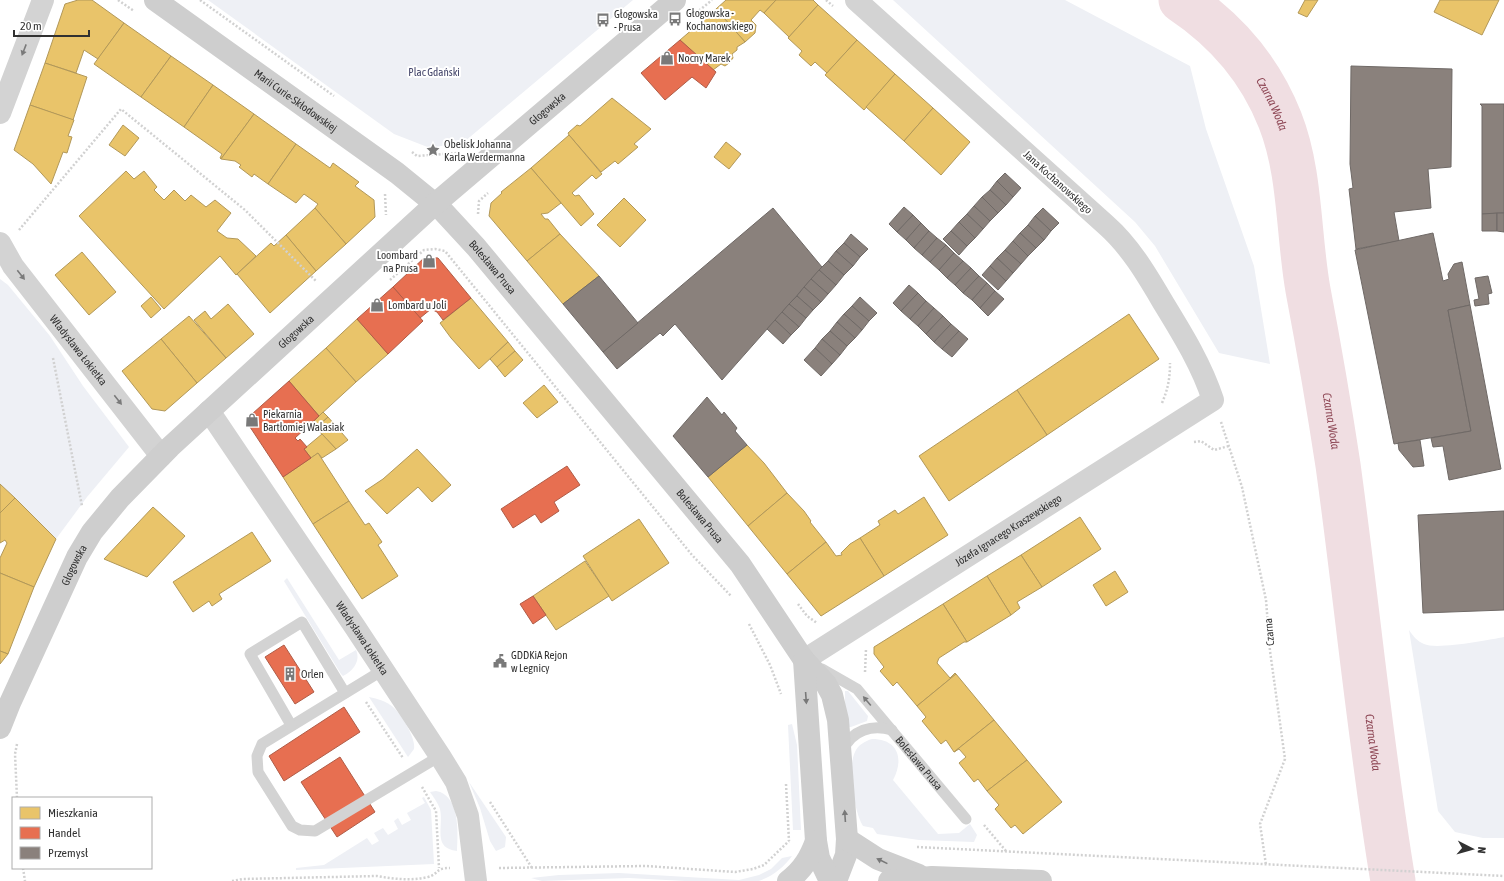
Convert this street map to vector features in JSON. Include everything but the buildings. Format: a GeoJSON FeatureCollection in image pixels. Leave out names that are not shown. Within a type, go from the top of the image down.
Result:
{"type":"FeatureCollection","features":[{"type":"Feature","properties":{"kind":"street"},"geometry":{"type":"LineString","coordinates":[[0,113],[43,0]]}},
{"type":"Feature","properties":{"kind":"street","name":"Marii Curie-Skłodowskiej"},"geometry":{"type":"LineString","coordinates":[[155,0],[397,173],[436,204]]}},
{"type":"Feature","properties":{"kind":"street","name":"Głogowska"},"geometry":{"type":"LineString","coordinates":[[0,728],[13,696],[82,547],[110,510],[161,456],[436,204],[675,0]]}},
{"type":"Feature","properties":{"kind":"street","name":"Jana Kochanowskiego"},"geometry":{"type":"LineString","coordinates":[[856,0],[1121,240],[1141,267],[1188,343],[1205,378],[1213,400]]}},
{"type":"Feature","properties":{"kind":"street","name":"Bolesława Prusa"},"geometry":{"type":"LineString","coordinates":[[436,204],[476,247],[740,564],[804,660]]}},
{"type":"Feature","properties":{"kind":"street","name":"Władysława Łokietka"},"geometry":{"type":"LineString","coordinates":[[2,246],[13,266],[161,456]]}},
{"type":"Feature","properties":{"kind":"street","name":"Józefa Ignacego Kraszewskiego"},"geometry":{"type":"LineString","coordinates":[[804,660],[1213,400]]}},
{"type":"Feature","properties":{"kind":"street","name":"Władysława Łokietka"},"geometry":{"type":"LineString","coordinates":[[209,411],[383,670],[456,782],[465,803],[471,829],[476,881]]}},
{"type":"Feature","properties":{"kind":"street"},"geometry":{"type":"LineString","coordinates":[[804,660],[826,684],[832,696],[838,720],[847,839],[846,855],[836,881]]}},
{"type":"Feature","properties":{"kind":"street"},"geometry":{"type":"LineString","coordinates":[[804,660],[816,841],[818,858],[830,881]]}},
{"type":"Feature","properties":{"kind":"street"},"geometry":{"type":"LineString","coordinates":[[847,839],[878,860],[914,874],[932,877],[1041,881]]}},
{"type":"Feature","properties":{"kind":"street"},"geometry":{"type":"LineString","coordinates":[[788,881],[801,869],[809,858],[816,841]]}},
{"type":"Feature","properties":{"kind":"street"},"geometry":{"type":"LineString","coordinates":[[889,881],[932,877]]}},
{"type":"Feature","properties":{"kind":"lane"},"geometry":{"type":"LineString","coordinates":[[291,726],[250,654],[302,622],[345,693]]}},
{"type":"Feature","properties":{"kind":"lane","name":"Bolesława Prusa"},"geometry":{"type":"LineString","coordinates":[[804,660],[857,689],[966,819]]}},
{"type":"Feature","properties":{"kind":"lane"},"geometry":{"type":"LineString","coordinates":[[383,670],[262,744],[257,756],[258,772],[292,826],[300,830],[315,831],[440,756]]}},
{"type":"Feature","properties":{"kind":"lane"},"geometry":{"type":"LineString","coordinates":[[841,755],[845,745],[852,737],[861,731],[876,727],[892,730]]}},
{"type":"Feature","properties":{"kind":"path"},"geometry":{"type":"LineString","coordinates":[[118,0],[137,13]]}},
{"type":"Feature","properties":{"kind":"path"},"geometry":{"type":"LineString","coordinates":[[200,0],[340,100]]}},
{"type":"Feature","properties":{"kind":"path"},"geometry":{"type":"LineString","coordinates":[[826,0],[837,10]]}},
{"type":"Feature","properties":{"kind":"path"},"geometry":{"type":"LineString","coordinates":[[2,246],[121,109],[245,210],[333,298]]}},
{"type":"Feature","properties":{"kind":"path"},"geometry":{"type":"LineString","coordinates":[[411,152],[417,156],[457,153],[463,149]]}},
{"type":"Feature","properties":{"kind":"path"},"geometry":{"type":"LineString","coordinates":[[381,220],[386,215],[384,188]]}},
{"type":"Feature","properties":{"kind":"path"},"geometry":{"type":"LineString","coordinates":[[481,218],[478,214],[479,201],[489,192]]}},
{"type":"Feature","properties":{"kind":"path"},"geometry":{"type":"LineString","coordinates":[[445,251],[692,555],[734,600]]}},
{"type":"Feature","properties":{"kind":"path"},"geometry":{"type":"LineString","coordinates":[[310,286],[321,276]]}},
{"type":"Feature","properties":{"kind":"path"},"geometry":{"type":"LineString","coordinates":[[1158,408],[1162,404],[1169,384],[1170,362],[1167,356]]}},
{"type":"Feature","properties":{"kind":"path"},"geometry":{"type":"LineString","coordinates":[[53,357],[82,509],[87,504]]}},
{"type":"Feature","properties":{"kind":"path","name":"Czarna"},"geometry":{"type":"LineString","coordinates":[[1213,400],[1242,487],[1266,600],[1270,651],[1285,759],[1260,824],[1266,865]]}},
{"type":"Feature","properties":{"kind":"path"},"geometry":{"type":"LineString","coordinates":[[1191,442],[1201,441],[1214,450],[1229,446]]}},
{"type":"Feature","properties":{"kind":"path"},"geometry":{"type":"LineString","coordinates":[[793,598],[807,616],[820,624]]}},
{"type":"Feature","properties":{"kind":"path"},"geometry":{"type":"LineString","coordinates":[[746,619],[770,665],[783,698]]}},
{"type":"Feature","properties":{"kind":"path"},"geometry":{"type":"LineString","coordinates":[[867,646],[865,672],[870,677]]}},
{"type":"Feature","properties":{"kind":"path"},"geometry":{"type":"LineString","coordinates":[[17,797],[15,754],[18,743]]}},
{"type":"Feature","properties":{"kind":"path"},"geometry":{"type":"LineString","coordinates":[[786,777],[789,841]]}},
{"type":"Feature","properties":{"kind":"path"},"geometry":{"type":"LineString","coordinates":[[983,820],[984,825],[1006,852]]}},
{"type":"Feature","properties":{"kind":"path"},"geometry":{"type":"LineString","coordinates":[[735,872],[753,869],[764,865],[789,841],[816,841]]}},
{"type":"Feature","properties":{"kind":"path"},"geometry":{"type":"LineString","coordinates":[[909,846],[1504,876]]}},
{"type":"Feature","properties":{"kind":"path"},"geometry":{"type":"LineString","coordinates":[[23,869],[25,881]]}},
{"type":"Feature","properties":{"kind":"green space","name":"Plac Gdański"},"geometry":{"type":"Polygon","coordinates":[[[208,0],[633,0],[464,142],[430,148],[394,134],[208,0]]]}},
{"type":"Feature","properties":{"kind":"green space"},"geometry":{"type":"Polygon","coordinates":[[[893,0],[1065,0],[1190,66],[1206,129],[1254,266],[1270,364],[1219,353],[1155,246],[1135,222],[893,0]]]}},
{"type":"Feature","properties":{"kind":"green space"},"geometry":{"type":"Polygon","coordinates":[[[0,279],[8,285],[50,336],[83,386],[129,447],[87,497],[56,539],[0,484],[0,279]]]}},
{"type":"Feature","properties":{"kind":"green space"},"geometry":{"type":"Polygon","coordinates":[[[287,578],[339,660],[356,650],[357,662],[347,674],[343,676],[341,674],[284,581],[287,578]]]}},
{"type":"Feature","properties":{"kind":"green space"},"geometry":{"type":"Polygon","coordinates":[[[1409,630],[1419,641],[1430,646],[1463,644],[1504,637],[1504,838],[1483,838],[1455,832],[1438,811],[1409,630]]]}},
{"type":"Feature","properties":{"kind":"green space"},"geometry":{"type":"Polygon","coordinates":[[[845,691],[848,691],[868,716],[867,721],[849,727],[845,704],[845,691]]]}},
{"type":"Feature","properties":{"kind":"green space"},"geometry":{"type":"Polygon","coordinates":[[[369,697],[382,700],[390,705],[404,720],[414,744],[414,749],[408,757],[369,697]]]}},
{"type":"Feature","properties":{"kind":"green space"},"geometry":{"type":"Polygon","coordinates":[[[792,724],[797,745],[801,830],[793,830],[788,725],[792,724]]]}},
{"type":"Feature","properties":{"kind":"green space"},"geometry":{"type":"Polygon","coordinates":[[[872,739],[881,740],[888,743],[897,752],[898,765],[893,780],[938,834],[959,833],[970,824],[977,835],[974,842],[919,840],[877,834],[873,828],[863,826],[854,800],[852,768],[855,752],[858,747],[872,739]]]}},
{"type":"Feature","properties":{"kind":"green space"},"geometry":{"type":"Polygon","coordinates":[[[469,782],[506,837],[505,847],[496,851],[490,841],[480,808],[469,782]]]}},
{"type":"Feature","properties":{"kind":"green space"},"geometry":{"type":"Polygon","coordinates":[[[436,791],[444,794],[450,799],[456,815],[458,834],[457,851],[444,846],[442,841],[440,809],[430,792],[436,791]]]}},
{"type":"Feature","properties":{"kind":"green space"},"geometry":{"type":"Polygon","coordinates":[[[424,797],[431,810],[434,864],[296,870],[296,868],[324,865],[367,838],[372,845],[379,841],[374,833],[383,828],[388,835],[398,829],[394,821],[398,818],[402,825],[411,820],[407,813],[425,803],[422,798],[424,797]]]}},
{"type":"Feature","properties":{"kind":"green space"},"geometry":{"type":"Polygon","coordinates":[[[792,856],[778,871],[759,881],[685,881],[629,878],[542,881],[531,878],[559,875],[619,873],[739,880],[759,875],[771,869],[782,858],[792,856]]]}},
{"type":"Feature","properties":{"kind":"waterway","name":"Czarna Woda"},"geometry":{"type":"LineString","coordinates":[[1181,0],[1213,24],[1240,52],[1252,68],[1272,101],[1287,140],[1295,182],[1308,290],[1338,465],[1370,725],[1393,881]]}},
{"type":"Feature","properties":{"kind":"place","name":"Głogowska - Kochanowskiego"},"geometry":{"type":"Point","coordinates":[675,19]}},
{"type":"Feature","properties":{"kind":"place","name":"Głogowska - Prusa"},"geometry":{"type":"Point","coordinates":[603,20]}},
{"type":"Feature","properties":{"kind":"place","name":"Nocny Marek"},"geometry":{"type":"Point","coordinates":[667,58]}},
{"type":"Feature","properties":{"kind":"place","name":"Obelisk Johanna Karla Werdermanna"},"geometry":{"type":"Point","coordinates":[433,150]}},
{"type":"Feature","properties":{"kind":"place","name":"Loombard na Prusa"},"geometry":{"type":"Point","coordinates":[429,261]}},
{"type":"Feature","properties":{"kind":"place","name":"Lombard u Joli"},"geometry":{"type":"Point","coordinates":[377,305]}},
{"type":"Feature","properties":{"kind":"place","name":"Piekarnia Bartłomiej Walasiak"},"geometry":{"type":"Point","coordinates":[252,420]}},
{"type":"Feature","properties":{"kind":"place","name":"GDDKiA Rejon w Legnicy"},"geometry":{"type":"Point","coordinates":[500,661]}},
{"type":"Feature","properties":{"kind":"place","name":"Orlen"},"geometry":{"type":"Point","coordinates":[290,674]}}]}
